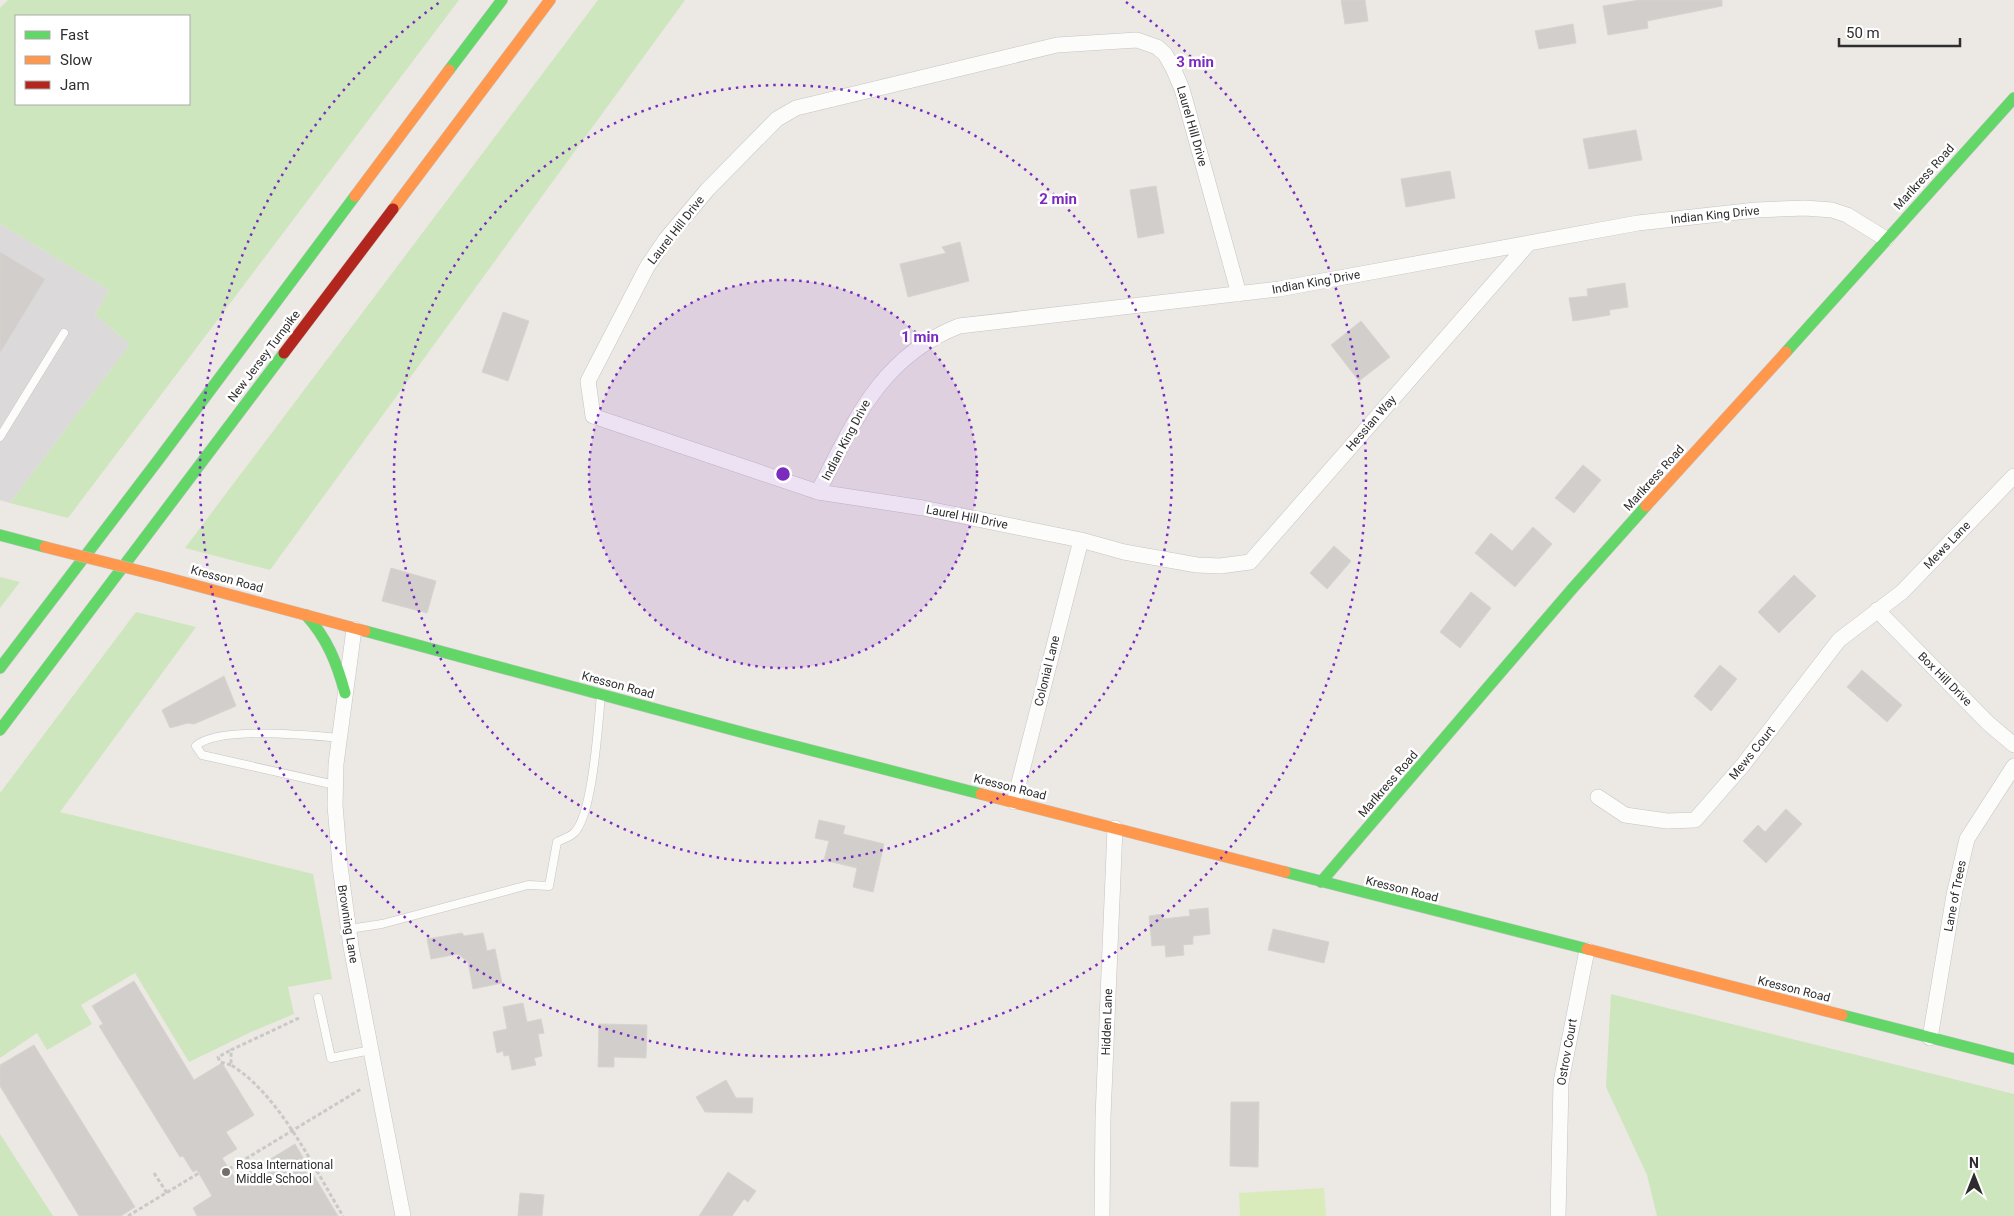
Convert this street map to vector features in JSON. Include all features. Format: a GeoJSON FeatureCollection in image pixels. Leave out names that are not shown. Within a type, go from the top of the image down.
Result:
{"type":"FeatureCollection","features":[{"type":"Feature","properties":{"kind":"main road","name":"New Jersey Turnpike"},"geometry":{"type":"LineString","coordinates":[[0,668],[159,459],[502,0]]}},
{"type":"Feature","properties":{"kind":"main road","name":"New Jersey Turnpike"},"geometry":{"type":"LineString","coordinates":[[0,730],[550,0]]}},
{"type":"Feature","properties":{"kind":"main road","name":"Marlkress Road"},"geometry":{"type":"LineString","coordinates":[[1321,882],[1572,589],[2014,98]]}},
{"type":"Feature","properties":{"kind":"main road","name":"Kresson Road"},"geometry":{"type":"LineString","coordinates":[[0,535],[168,578],[601,695],[2014,1059]]}},
{"type":"Feature","properties":{"kind":"main road"},"geometry":{"type":"LineString","coordinates":[[306,615],[319,628],[331,646],[346,693]]}},
{"type":"Feature","properties":{"kind":"street","name":"Laurel Hill Drive"},"geometry":{"type":"LineString","coordinates":[[1197,565],[1124,552],[1081,540],[923,508],[818,492],[593,416],[588,381],[647,268],[666,239],[708,189],[777,119],[796,108],[1057,46],[1137,40],[1157,47],[1165,54],[1174,68],[1182,89],[1239,294]]}},
{"type":"Feature","properties":{"kind":"street","name":"Indian King Drive"},"geometry":{"type":"LineString","coordinates":[[818,492],[872,393],[896,366],[936,335],[959,326],[1279,289],[1638,224],[1756,210],[1805,208],[1832,210],[1847,215],[1886,239]]}},
{"type":"Feature","properties":{"kind":"street","name":"Hessian Way"},"geometry":{"type":"LineString","coordinates":[[1197,565],[1220,566],[1250,562],[1528,244]]}},
{"type":"Feature","properties":{"kind":"street","name":"Mews Lane"},"geometry":{"type":"LineString","coordinates":[[1877,610],[1902,592],[2014,476]]}},
{"type":"Feature","properties":{"kind":"street","name":"Colonial Lane"},"geometry":{"type":"LineString","coordinates":[[1014,802],[1081,540]]}},
{"type":"Feature","properties":{"kind":"street","name":"Box Hill Drive"},"geometry":{"type":"LineString","coordinates":[[1877,610],[1988,723],[2014,745]]}},
{"type":"Feature","properties":{"kind":"street","name":"Mews Court"},"geometry":{"type":"LineString","coordinates":[[1598,798],[1625,815],[1667,821],[1695,820],[1743,765],[1839,640],[1877,610]]}},
{"type":"Feature","properties":{"kind":"street","name":"Browning Lane"},"geometry":{"type":"LineString","coordinates":[[354,629],[339,738],[336,784],[335,805],[340,866],[349,929],[403,1216]]}},
{"type":"Feature","properties":{"kind":"street","name":"Lane of Trees"},"geometry":{"type":"LineString","coordinates":[[1930,1038],[1954,895],[1967,839],[2014,766]]}},
{"type":"Feature","properties":{"kind":"street","name":"Hidden Lane"},"geometry":{"type":"LineString","coordinates":[[1102,1216],[1103,1117],[1115,828]]}},
{"type":"Feature","properties":{"kind":"street","name":"Ostrov Court"},"geometry":{"type":"LineString","coordinates":[[1558,1216],[1560,1082],[1586,950]]}},
{"type":"Feature","properties":{"kind":"lane"},"geometry":{"type":"LineString","coordinates":[[0,437],[64,333]]}},
{"type":"Feature","properties":{"kind":"lane"},"geometry":{"type":"LineString","coordinates":[[349,929],[382,924],[528,885],[549,886],[557,842],[574,834],[583,818],[594,767],[601,695]]}},
{"type":"Feature","properties":{"kind":"lane"},"geometry":{"type":"LineString","coordinates":[[336,784],[226,762],[202,755],[196,746],[202,740],[228,734],[284,734],[339,738]]}},
{"type":"Feature","properties":{"kind":"lane"},"geometry":{"type":"LineString","coordinates":[[318,998],[331,1058],[371,1050]]}},
{"type":"Feature","properties":{"kind":"path"},"geometry":{"type":"LineString","coordinates":[[299,1018],[218,1057],[220,1062],[231,1065],[248,1077],[261,1090],[291,1131],[343,1216]]}},
{"type":"Feature","properties":{"kind":"path"},"geometry":{"type":"LineString","coordinates":[[231,1050],[231,1065]]}},
{"type":"Feature","properties":{"kind":"path"},"geometry":{"type":"LineString","coordinates":[[229,1169],[361,1089]]}},
{"type":"Feature","properties":{"kind":"path"},"geometry":{"type":"LineString","coordinates":[[154,1173],[167,1193]]}},
{"type":"Feature","properties":{"kind":"path"},"geometry":{"type":"LineString","coordinates":[[128,1216],[199,1174]]}},
{"type":"Feature","properties":{"kind":"shaded area"},"geometry":{"type":"Polygon","coordinates":[[[0,224],[109,290],[95,315],[130,344],[10,503],[0,500],[0,224]]]}},
{"type":"Feature","properties":{"kind":"green space"},"geometry":{"type":"Polygon","coordinates":[[[8,0],[459,0],[68,518],[10,503],[130,344],[95,315],[109,290],[0,224],[0,8],[8,0]]]}},
{"type":"Feature","properties":{"kind":"green space"},"geometry":{"type":"Polygon","coordinates":[[[598,0],[685,0],[270,570],[185,548],[598,0]]]}},
{"type":"Feature","properties":{"kind":"green space"},"geometry":{"type":"Polygon","coordinates":[[[0,577],[20,582],[0,608],[0,577]]]}},
{"type":"Feature","properties":{"kind":"green space"},"geometry":{"type":"Polygon","coordinates":[[[136,612],[196,627],[60,812],[313,874],[332,979],[288,987],[294,1014],[251,1032],[189,1062],[135,973],[81,1005],[92,1024],[47,1050],[37,1033],[0,1058],[0,793],[136,612]]]}},
{"type":"Feature","properties":{"kind":"green space"},"geometry":{"type":"Polygon","coordinates":[[[1611,994],[2014,1094],[2014,1216],[1657,1216],[1647,1175],[1606,1087],[1611,994]]]}},
{"type":"Feature","properties":{"kind":"green space"},"geometry":{"type":"Polygon","coordinates":[[[0,1134],[53,1216],[0,1216],[0,1134]]]}},
{"type":"Feature","properties":{"kind":"green space"},"geometry":{"type":"Polygon","coordinates":[[[1324,1188],[1326,1216],[1240,1216],[1239,1193],[1324,1188]]]}},
{"type":"Feature","properties":{"kind":"building"},"geometry":{"type":"Polygon","coordinates":[[[1341,0],[1365,0],[1368,21],[1345,24],[1341,0]]]}},
{"type":"Feature","properties":{"kind":"building"},"geometry":{"type":"Polygon","coordinates":[[[1639,0],[1722,0],[1722,6],[1647,21],[1648,28],[1608,35],[1603,6],[1639,0]]]}},
{"type":"Feature","properties":{"kind":"building"},"geometry":{"type":"Polygon","coordinates":[[[1573,24],[1576,43],[1539,49],[1535,31],[1573,24]]]}},
{"type":"Feature","properties":{"kind":"building"},"geometry":{"type":"Polygon","coordinates":[[[1636,130],[1642,160],[1589,169],[1583,139],[1636,130]]]}},
{"type":"Feature","properties":{"kind":"building"},"geometry":{"type":"Polygon","coordinates":[[[1450,171],[1455,198],[1406,207],[1401,179],[1450,171]]]}},
{"type":"Feature","properties":{"kind":"building"},"geometry":{"type":"Polygon","coordinates":[[[1156,186],[1164,233],[1138,238],[1130,190],[1156,186]]]}},
{"type":"Feature","properties":{"kind":"building"},"geometry":{"type":"Polygon","coordinates":[[[960,242],[969,281],[908,297],[900,264],[946,253],[942,247],[960,242]]]}},
{"type":"Feature","properties":{"kind":"building"},"geometry":{"type":"Polygon","coordinates":[[[0,252],[45,279],[0,353],[0,252]]]}},
{"type":"Feature","properties":{"kind":"building"},"geometry":{"type":"Polygon","coordinates":[[[1625,283],[1628,307],[1609,310],[1610,315],[1573,321],[1569,298],[1588,296],[1587,289],[1625,283]]]}},
{"type":"Feature","properties":{"kind":"building"},"geometry":{"type":"Polygon","coordinates":[[[503,312],[529,321],[508,381],[482,372],[503,312]]]}},
{"type":"Feature","properties":{"kind":"building"},"geometry":{"type":"Polygon","coordinates":[[[1361,321],[1390,357],[1359,381],[1331,345],[1361,321]]]}},
{"type":"Feature","properties":{"kind":"building"},"geometry":{"type":"Polygon","coordinates":[[[1583,465],[1601,480],[1574,513],[1555,498],[1583,465]]]}},
{"type":"Feature","properties":{"kind":"building"},"geometry":{"type":"Polygon","coordinates":[[[1533,527],[1552,544],[1515,587],[1475,553],[1491,533],[1512,551],[1533,527]]]}},
{"type":"Feature","properties":{"kind":"building"},"geometry":{"type":"Polygon","coordinates":[[[1334,546],[1351,561],[1327,589],[1310,573],[1334,546]]]}},
{"type":"Feature","properties":{"kind":"building"},"geometry":{"type":"Polygon","coordinates":[[[391,568],[436,581],[427,613],[382,601],[391,568]]]}},
{"type":"Feature","properties":{"kind":"building"},"geometry":{"type":"Polygon","coordinates":[[[1794,575],[1816,596],[1779,633],[1758,612],[1794,575]]]}},
{"type":"Feature","properties":{"kind":"building"},"geometry":{"type":"Polygon","coordinates":[[[1471,592],[1491,608],[1460,648],[1440,632],[1471,592]]]}},
{"type":"Feature","properties":{"kind":"building"},"geometry":{"type":"Polygon","coordinates":[[[1720,665],[1737,679],[1711,711],[1694,696],[1720,665]]]}},
{"type":"Feature","properties":{"kind":"building"},"geometry":{"type":"Polygon","coordinates":[[[1862,670],[1902,705],[1887,722],[1847,687],[1862,670]]]}},
{"type":"Feature","properties":{"kind":"building"},"geometry":{"type":"Polygon","coordinates":[[[224,676],[236,706],[194,724],[188,723],[170,728],[162,710],[224,676]]]}},
{"type":"Feature","properties":{"kind":"building"},"geometry":{"type":"Polygon","coordinates":[[[1786,809],[1802,824],[1766,863],[1743,841],[1758,825],[1765,832],[1786,809]]]}},
{"type":"Feature","properties":{"kind":"building"},"geometry":{"type":"Polygon","coordinates":[[[819,820],[845,826],[843,834],[884,844],[873,892],[853,887],[857,868],[824,860],[829,841],[815,838],[819,820]]]}},
{"type":"Feature","properties":{"kind":"building"},"geometry":{"type":"Polygon","coordinates":[[[1208,908],[1210,934],[1193,936],[1193,944],[1183,945],[1184,955],[1166,957],[1165,945],[1152,946],[1149,916],[1163,914],[1163,919],[1190,916],[1189,910],[1208,908]]]}},
{"type":"Feature","properties":{"kind":"building"},"geometry":{"type":"Polygon","coordinates":[[[1273,929],[1329,942],[1324,963],[1268,950],[1273,929]]]}},
{"type":"Feature","properties":{"kind":"building"},"geometry":{"type":"Polygon","coordinates":[[[462,933],[464,936],[483,933],[487,951],[495,949],[502,983],[473,989],[468,962],[458,954],[431,959],[427,939],[462,933]]]}},
{"type":"Feature","properties":{"kind":"building","name":"Rosa International Middle School"},"geometry":{"type":"Polygon","coordinates":[[[134,981],[194,1080],[222,1063],[254,1115],[226,1132],[237,1149],[222,1158],[236,1180],[295,1144],[338,1216],[197,1216],[193,1208],[212,1196],[197,1170],[193,1172],[183,1156],[180,1157],[99,1026],[103,1024],[92,1006],[134,981]]]}},
{"type":"Feature","properties":{"kind":"building"},"geometry":{"type":"Polygon","coordinates":[[[523,1003],[527,1022],[541,1019],[544,1033],[538,1034],[542,1056],[534,1058],[536,1065],[512,1070],[509,1055],[504,1056],[503,1051],[497,1053],[493,1032],[507,1029],[503,1007],[523,1003]]]}},
{"type":"Feature","properties":{"kind":"building"},"geometry":{"type":"Polygon","coordinates":[[[599,1024],[647,1025],[646,1058],[614,1057],[614,1067],[598,1067],[599,1024]]]}},
{"type":"Feature","properties":{"kind":"building"},"geometry":{"type":"Polygon","coordinates":[[[34,1045],[135,1207],[121,1216],[79,1216],[0,1086],[0,1065],[34,1045]]]}},
{"type":"Feature","properties":{"kind":"building"},"geometry":{"type":"Polygon","coordinates":[[[726,1080],[736,1098],[753,1098],[752,1113],[705,1112],[696,1097],[726,1080]]]}},
{"type":"Feature","properties":{"kind":"building"},"geometry":{"type":"Polygon","coordinates":[[[1231,1102],[1259,1102],[1258,1167],[1230,1166],[1231,1102]]]}},
{"type":"Feature","properties":{"kind":"building"},"geometry":{"type":"Polygon","coordinates":[[[728,1172],[756,1191],[748,1202],[744,1199],[732,1216],[699,1216],[728,1172]]]}},
{"type":"Feature","properties":{"kind":"building"},"geometry":{"type":"Polygon","coordinates":[[[520,1193],[544,1195],[542,1216],[518,1216],[520,1193]]]}},
{"type":"Feature","properties":{"kind":"traffic: fast"},"geometry":{"type":"LineString","coordinates":[[449,70],[502,0]]}},
{"type":"Feature","properties":{"kind":"traffic: fast"},"geometry":{"type":"LineString","coordinates":[[1786,352],[2014,98]]}},
{"type":"Feature","properties":{"kind":"traffic: fast"},"geometry":{"type":"LineString","coordinates":[[0,668],[355,196]]}},
{"type":"Feature","properties":{"kind":"traffic: fast"},"geometry":{"type":"LineString","coordinates":[[0,730],[284,353]]}},
{"type":"Feature","properties":{"kind":"traffic: fast"},"geometry":{"type":"LineString","coordinates":[[1321,882],[1572,589],[1646,506]]}},
{"type":"Feature","properties":{"kind":"traffic: fast"},"geometry":{"type":"LineString","coordinates":[[0,535],[45,547]]}},
{"type":"Feature","properties":{"kind":"traffic: fast"},"geometry":{"type":"LineString","coordinates":[[306,615],[320,633],[330,651],[345,693]]}},
{"type":"Feature","properties":{"kind":"traffic: fast"},"geometry":{"type":"LineString","coordinates":[[365,631],[752,735],[981,794]]}},
{"type":"Feature","properties":{"kind":"traffic: fast"},"geometry":{"type":"LineString","coordinates":[[1285,872],[1587,949]]}},
{"type":"Feature","properties":{"kind":"traffic: fast"},"geometry":{"type":"LineString","coordinates":[[1842,1015],[2014,1059]]}},
{"type":"Feature","properties":{"kind":"traffic: slow"},"geometry":{"type":"LineString","coordinates":[[393,209],[550,0]]}},
{"type":"Feature","properties":{"kind":"traffic: slow"},"geometry":{"type":"LineString","coordinates":[[355,196],[449,70]]}},
{"type":"Feature","properties":{"kind":"traffic: slow"},"geometry":{"type":"LineString","coordinates":[[1646,506],[1786,352]]}},
{"type":"Feature","properties":{"kind":"traffic: slow"},"geometry":{"type":"LineString","coordinates":[[45,547],[168,578]]}},
{"type":"Feature","properties":{"kind":"traffic: slow"},"geometry":{"type":"LineString","coordinates":[[168,578],[365,631]]}},
{"type":"Feature","properties":{"kind":"traffic: slow"},"geometry":{"type":"LineString","coordinates":[[981,794],[1285,872]]}},
{"type":"Feature","properties":{"kind":"traffic: slow"},"geometry":{"type":"LineString","coordinates":[[1587,949],[1842,1015]]}},
{"type":"Feature","properties":{"kind":"traffic: jam"},"geometry":{"type":"LineString","coordinates":[[284,353],[393,209]]}},
{"type":"Feature","properties":{"kind":"place","name":"Rosa International Middle School"},"geometry":{"type":"Point","coordinates":[226,1172]}}]}
